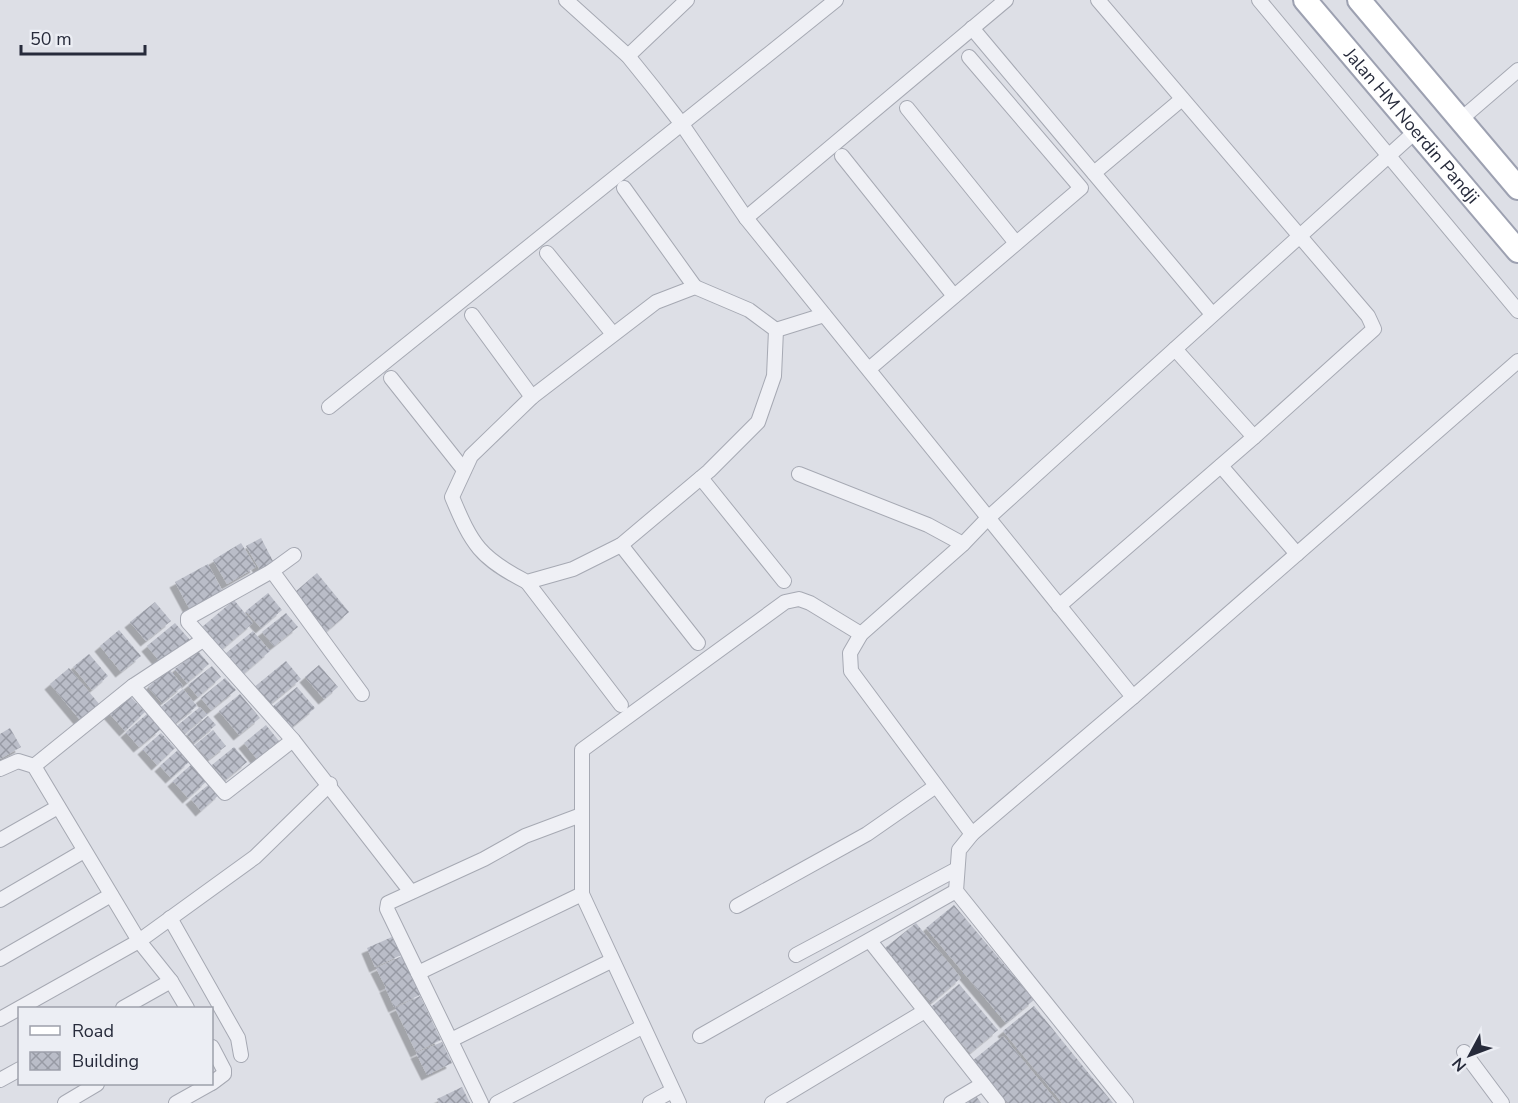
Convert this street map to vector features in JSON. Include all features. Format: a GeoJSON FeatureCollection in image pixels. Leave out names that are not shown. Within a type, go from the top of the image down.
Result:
{"type":"FeatureCollection","features":[{"type":"Feature","properties":{"kind":"main road","name":"Jalan HM Noerdin Pandji"},"geometry":{"type":"LineString","coordinates":[[1305,0],[1518,251]]}},
{"type":"Feature","properties":{"kind":"main road"},"geometry":{"type":"LineString","coordinates":[[1359,0],[1518,188]]}},
{"type":"Feature","properties":{"kind":"street"},"geometry":{"type":"LineString","coordinates":[[566,0],[628,56],[681,123],[746,218],[1133,698]]}},
{"type":"Feature","properties":{"kind":"street"},"geometry":{"type":"LineString","coordinates":[[628,56],[687,0]]}},
{"type":"Feature","properties":{"kind":"street"},"geometry":{"type":"LineString","coordinates":[[329,407],[837,0]]}},
{"type":"Feature","properties":{"kind":"street"},"geometry":{"type":"LineString","coordinates":[[746,218],[1006,0]]}},
{"type":"Feature","properties":{"kind":"street"},"geometry":{"type":"LineString","coordinates":[[1059,606],[1254,437],[1374,329],[1368,316],[1098,0]]}},
{"type":"Feature","properties":{"kind":"street"},"geometry":{"type":"LineString","coordinates":[[1259,0],[1518,311]]}},
{"type":"Feature","properties":{"kind":"street"},"geometry":{"type":"LineString","coordinates":[[972,28],[1212,314]]}},
{"type":"Feature","properties":{"kind":"street"},"geometry":{"type":"LineString","coordinates":[[868,369],[1081,188],[969,57]]}},
{"type":"Feature","properties":{"kind":"street"},"geometry":{"type":"LineString","coordinates":[[1460,120],[1518,70]]}},
{"type":"Feature","properties":{"kind":"street"},"geometry":{"type":"LineString","coordinates":[[1094,173],[1182,99]]}},
{"type":"Feature","properties":{"kind":"street"},"geometry":{"type":"LineString","coordinates":[[907,108],[1016,243]]}},
{"type":"Feature","properties":{"kind":"street"},"geometry":{"type":"LineString","coordinates":[[972,834],[851,671],[849,653],[861,634],[963,544],[987,519],[1416,131]]}},
{"type":"Feature","properties":{"kind":"street"},"geometry":{"type":"LineString","coordinates":[[842,156],[954,296]]}},
{"type":"Feature","properties":{"kind":"street"},"geometry":{"type":"LineString","coordinates":[[624,188],[695,287],[749,310],[776,330]]}},
{"type":"Feature","properties":{"kind":"street"},"geometry":{"type":"LineString","coordinates":[[547,253],[613,334]]}},
{"type":"Feature","properties":{"kind":"street"},"geometry":{"type":"LineString","coordinates":[[621,705],[527,582],[498,567],[469,537],[452,497],[471,456],[532,397],[656,302],[695,287]]}},
{"type":"Feature","properties":{"kind":"street"},"geometry":{"type":"LineString","coordinates":[[472,315],[532,397]]}},
{"type":"Feature","properties":{"kind":"street"},"geometry":{"type":"LineString","coordinates":[[776,330],[824,315]]}},
{"type":"Feature","properties":{"kind":"street"},"geometry":{"type":"LineString","coordinates":[[527,582],[573,569],[621,544],[701,478],[758,422],[774,376],[776,330]]}},
{"type":"Feature","properties":{"kind":"street"},"geometry":{"type":"LineString","coordinates":[[1175,349],[1254,437]]}},
{"type":"Feature","properties":{"kind":"street"},"geometry":{"type":"LineString","coordinates":[[1126,1103],[956,891],[959,850],[972,834],[1133,698],[1518,361]]}},
{"type":"Feature","properties":{"kind":"street"},"geometry":{"type":"LineString","coordinates":[[391,378],[464,470]]}},
{"type":"Feature","properties":{"kind":"street"},"geometry":{"type":"LineString","coordinates":[[1221,466],[1297,554]]}},
{"type":"Feature","properties":{"kind":"street"},"geometry":{"type":"LineString","coordinates":[[799,474],[928,525],[963,544]]}},
{"type":"Feature","properties":{"kind":"street"},"geometry":{"type":"LineString","coordinates":[[701,478],[784,581]]}},
{"type":"Feature","properties":{"kind":"street"},"geometry":{"type":"LineString","coordinates":[[621,544],[698,643]]}},
{"type":"Feature","properties":{"kind":"street"},"geometry":{"type":"LineString","coordinates":[[294,555],[272,571],[188,618],[188,622],[330,784],[411,891]]}},
{"type":"Feature","properties":{"kind":"street"},"geometry":{"type":"LineString","coordinates":[[272,571],[362,694]]}},
{"type":"Feature","properties":{"kind":"street"},"geometry":{"type":"LineString","coordinates":[[650,1103],[676,1097],[611,961],[582,894],[582,750],[784,602],[799,599],[810,603],[861,634]]}},
{"type":"Feature","properties":{"kind":"street"},"geometry":{"type":"LineString","coordinates":[[34,766],[133,686],[202,640]]}},
{"type":"Feature","properties":{"kind":"street"},"geometry":{"type":"LineString","coordinates":[[133,686],[225,793],[293,740]]}},
{"type":"Feature","properties":{"kind":"street"},"geometry":{"type":"LineString","coordinates":[[0,769],[18,761],[34,766],[139,941],[171,981],[186,1007]]}},
{"type":"Feature","properties":{"kind":"street"},"geometry":{"type":"LineString","coordinates":[[21,1007],[139,941],[255,857],[330,784]]}},
{"type":"Feature","properties":{"kind":"street"},"geometry":{"type":"LineString","coordinates":[[737,906],[867,834],[936,786]]}},
{"type":"Feature","properties":{"kind":"street"},"geometry":{"type":"LineString","coordinates":[[0,840],[58,807]]}},
{"type":"Feature","properties":{"kind":"street"},"geometry":{"type":"LineString","coordinates":[[481,1103],[387,909],[392,900],[484,859],[525,836],[581,815]]}},
{"type":"Feature","properties":{"kind":"street"},"geometry":{"type":"LineString","coordinates":[[0,900],[84,851]]}},
{"type":"Feature","properties":{"kind":"street"},"geometry":{"type":"LineString","coordinates":[[796,955],[957,869]]}},
{"type":"Feature","properties":{"kind":"street"},"geometry":{"type":"LineString","coordinates":[[700,1036],[956,891]]}},
{"type":"Feature","properties":{"kind":"street"},"geometry":{"type":"LineString","coordinates":[[418,973],[582,894]]}},
{"type":"Feature","properties":{"kind":"street"},"geometry":{"type":"LineString","coordinates":[[0,959],[111,895]]}},
{"type":"Feature","properties":{"kind":"street"},"geometry":{"type":"LineString","coordinates":[[170,918],[238,1038],[241,1055]]}},
{"type":"Feature","properties":{"kind":"street"},"geometry":{"type":"LineString","coordinates":[[870,941],[998,1103]]}},
{"type":"Feature","properties":{"kind":"street"},"geometry":{"type":"LineString","coordinates":[[451,1040],[611,961]]}},
{"type":"Feature","properties":{"kind":"street"},"geometry":{"type":"LineString","coordinates":[[125,1007],[171,981]]}},
{"type":"Feature","properties":{"kind":"street"},"geometry":{"type":"LineString","coordinates":[[0,1019],[18,1009]]}},
{"type":"Feature","properties":{"kind":"street"},"geometry":{"type":"LineString","coordinates":[[772,1103],[925,1011]]}},
{"type":"Feature","properties":{"kind":"street"},"geometry":{"type":"LineString","coordinates":[[497,1103],[642,1027]]}},
{"type":"Feature","properties":{"kind":"street"},"geometry":{"type":"LineString","coordinates":[[213,1049],[224,1070],[224,1074],[213,1082]]}},
{"type":"Feature","properties":{"kind":"street"},"geometry":{"type":"LineString","coordinates":[[1464,1052],[1502,1103]]}},
{"type":"Feature","properties":{"kind":"street"},"geometry":{"type":"LineString","coordinates":[[0,1080],[18,1070]]}},
{"type":"Feature","properties":{"kind":"street"},"geometry":{"type":"LineString","coordinates":[[951,1103],[983,1084]]}},
{"type":"Feature","properties":{"kind":"street"},"geometry":{"type":"LineString","coordinates":[[64,1103],[94,1085]]}},
{"type":"Feature","properties":{"kind":"street"},"geometry":{"type":"LineString","coordinates":[[176,1103],[208,1085]]}},
{"type":"Feature","properties":{"kind":"building"},"geometry":{"type":"Polygon","coordinates":[[[261,538],[274,563],[260,570],[246,546],[261,538]]]}},
{"type":"Feature","properties":{"kind":"building"},"geometry":{"type":"Polygon","coordinates":[[[241,543],[256,567],[227,584],[213,560],[241,543]]]}},
{"type":"Feature","properties":{"kind":"building"},"geometry":{"type":"Polygon","coordinates":[[[208,564],[223,592],[190,610],[175,582],[208,564]]]}},
{"type":"Feature","properties":{"kind":"building"},"geometry":{"type":"Polygon","coordinates":[[[317,573],[349,612],[326,632],[294,593],[317,573]]]}},
{"type":"Feature","properties":{"kind":"building"},"geometry":{"type":"Polygon","coordinates":[[[268,593],[282,610],[261,628],[246,611],[268,593]]]}},
{"type":"Feature","properties":{"kind":"building"},"geometry":{"type":"Polygon","coordinates":[[[234,600],[253,623],[220,651],[201,628],[234,600]]]}},
{"type":"Feature","properties":{"kind":"building"},"geometry":{"type":"Polygon","coordinates":[[[155,602],[171,621],[146,641],[130,622],[155,602]]]}},
{"type":"Feature","properties":{"kind":"building"},"geometry":{"type":"Polygon","coordinates":[[[286,613],[298,627],[274,646],[262,632],[286,613]]]}},
{"type":"Feature","properties":{"kind":"building"},"geometry":{"type":"Polygon","coordinates":[[[175,623],[190,640],[161,663],[147,646],[175,623]]]}},
{"type":"Feature","properties":{"kind":"building"},"geometry":{"type":"Polygon","coordinates":[[[119,630],[141,656],[121,672],[100,646],[119,630]]]}},
{"type":"Feature","properties":{"kind":"building"},"geometry":{"type":"Polygon","coordinates":[[[253,631],[270,651],[242,675],[225,654],[253,631]]]}},
{"type":"Feature","properties":{"kind":"building"},"geometry":{"type":"Polygon","coordinates":[[[198,651],[209,664],[187,683],[175,669],[198,651]]]}},
{"type":"Feature","properties":{"kind":"building"},"geometry":{"type":"Polygon","coordinates":[[[89,654],[108,676],[92,690],[73,667],[89,654]]]}},
{"type":"Feature","properties":{"kind":"building"},"geometry":{"type":"Polygon","coordinates":[[[286,661],[301,679],[268,706],[253,688],[286,661]]]}},
{"type":"Feature","properties":{"kind":"building"},"geometry":{"type":"Polygon","coordinates":[[[319,665],[338,687],[324,699],[305,677],[319,665]]]}},
{"type":"Feature","properties":{"kind":"building"},"geometry":{"type":"Polygon","coordinates":[[[212,666],[221,677],[198,697],[188,685],[212,666]]]}},
{"type":"Feature","properties":{"kind":"building"},"geometry":{"type":"Polygon","coordinates":[[[69,668],[100,705],[81,721],[50,684],[69,668]]]}},
{"type":"Feature","properties":{"kind":"building"},"geometry":{"type":"Polygon","coordinates":[[[169,669],[183,686],[162,703],[148,687],[169,669]]]}},
{"type":"Feature","properties":{"kind":"building"},"geometry":{"type":"Polygon","coordinates":[[[225,678],[236,690],[211,710],[201,698],[225,678]]]}},
{"type":"Feature","properties":{"kind":"building"},"geometry":{"type":"Polygon","coordinates":[[[297,687],[315,708],[290,729],[272,707],[297,687]]]}},
{"type":"Feature","properties":{"kind":"building"},"geometry":{"type":"Polygon","coordinates":[[[183,689],[197,706],[175,724],[161,707],[183,689]]]}},
{"type":"Feature","properties":{"kind":"building"},"geometry":{"type":"Polygon","coordinates":[[[240,694],[260,718],[239,735],[219,711],[240,694]]]}},
{"type":"Feature","properties":{"kind":"building"},"geometry":{"type":"Polygon","coordinates":[[[129,695],[145,712],[125,731],[109,713],[129,695]]]}},
{"type":"Feature","properties":{"kind":"building"},"geometry":{"type":"Polygon","coordinates":[[[200,707],[207,715],[185,733],[178,725],[200,707]]]}},
{"type":"Feature","properties":{"kind":"building"},"geometry":{"type":"Polygon","coordinates":[[[147,714],[161,729],[139,747],[126,732],[147,714]]]}},
{"type":"Feature","properties":{"kind":"building"},"geometry":{"type":"Polygon","coordinates":[[[208,716],[216,725],[194,743],[187,734],[208,716]]]}},
{"type":"Feature","properties":{"kind":"building"},"geometry":{"type":"Polygon","coordinates":[[[266,725],[279,741],[257,759],[244,743],[266,725]]]}},
{"type":"Feature","properties":{"kind":"building"},"geometry":{"type":"Polygon","coordinates":[[[10,728],[21,747],[0,759],[0,734],[10,728]]]}},
{"type":"Feature","properties":{"kind":"building"},"geometry":{"type":"Polygon","coordinates":[[[213,730],[226,746],[208,760],[195,745],[213,730]]]}},
{"type":"Feature","properties":{"kind":"building"},"geometry":{"type":"Polygon","coordinates":[[[161,733],[175,748],[157,765],[143,749],[161,733]]]}},
{"type":"Feature","properties":{"kind":"building"},"geometry":{"type":"Polygon","coordinates":[[[234,747],[247,762],[225,780],[212,765],[234,747]]]}},
{"type":"Feature","properties":{"kind":"building"},"geometry":{"type":"Polygon","coordinates":[[[179,749],[190,761],[171,778],[160,766],[179,749]]]}},
{"type":"Feature","properties":{"kind":"building"},"geometry":{"type":"Polygon","coordinates":[[[192,764],[207,781],[188,798],[173,781],[192,764]]]}},
{"type":"Feature","properties":{"kind":"building"},"geometry":{"type":"Polygon","coordinates":[[[212,782],[221,793],[201,811],[191,799],[212,782]]]}},
{"type":"Feature","properties":{"kind":"building"},"geometry":{"type":"Polygon","coordinates":[[[954,905],[1034,1000],[1006,1023],[926,928],[954,905]]]}},
{"type":"Feature","properties":{"kind":"building"},"geometry":{"type":"Polygon","coordinates":[[[916,923],[961,978],[931,1003],[885,948],[916,923]]]}},
{"type":"Feature","properties":{"kind":"building"},"geometry":{"type":"Polygon","coordinates":[[[392,937],[401,955],[375,967],[367,948],[392,937]]]}},
{"type":"Feature","properties":{"kind":"building"},"geometry":{"type":"Polygon","coordinates":[[[402,956],[420,995],[394,1007],[385,987],[408,976],[385,986],[376,968],[402,956]]]}},
{"type":"Feature","properties":{"kind":"building"},"geometry":{"type":"Polygon","coordinates":[[[959,984],[998,1030],[970,1053],[931,1007],[959,984]]]}},
{"type":"Feature","properties":{"kind":"building"},"geometry":{"type":"Polygon","coordinates":[[[420,996],[441,1040],[416,1052],[395,1008],[420,996]]]}},
{"type":"Feature","properties":{"kind":"building"},"geometry":{"type":"Polygon","coordinates":[[[1034,1006],[1113,1103],[1062,1103],[1003,1031],[1034,1006]]]}},
{"type":"Feature","properties":{"kind":"building"},"geometry":{"type":"Polygon","coordinates":[[[1003,1036],[1058,1103],[1007,1103],[972,1061],[1003,1036]]]}},
{"type":"Feature","properties":{"kind":"building"},"geometry":{"type":"Polygon","coordinates":[[[442,1042],[452,1063],[427,1075],[416,1053],[442,1042]]]}},
{"type":"Feature","properties":{"kind":"building"},"geometry":{"type":"Polygon","coordinates":[[[462,1087],[470,1103],[439,1103],[437,1099],[462,1087]]]}},
{"type":"Feature","properties":{"kind":"building"},"geometry":{"type":"Polygon","coordinates":[[[976,1096],[981,1103],[967,1103],[976,1096]]]}}]}
